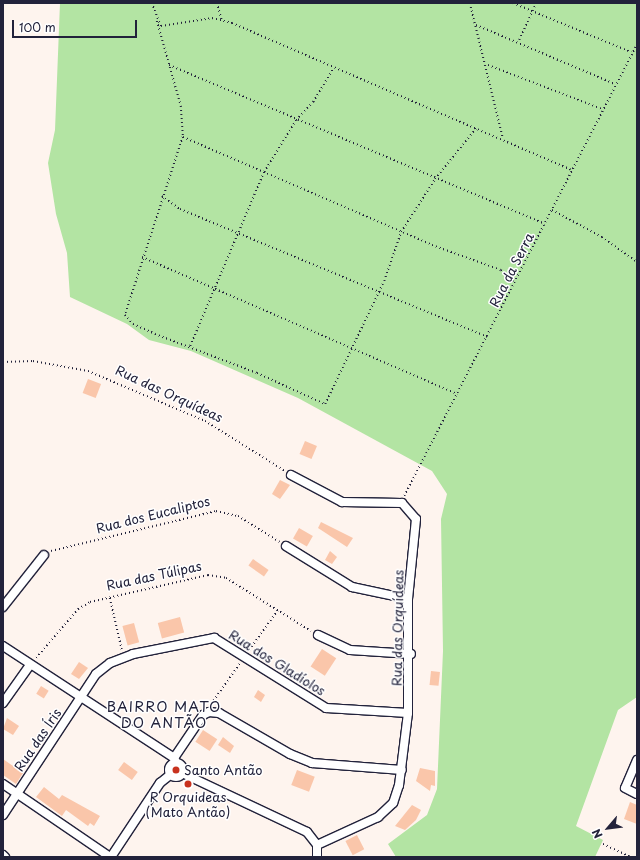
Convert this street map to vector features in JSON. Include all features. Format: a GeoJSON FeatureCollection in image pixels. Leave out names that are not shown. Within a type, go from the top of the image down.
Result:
{"type":"FeatureCollection","features":[{"type":"Feature","properties":{"kind":"street"},"geometry":{"type":"LineString","coordinates":[[291,474],[342,502],[404,504]]}},
{"type":"Feature","properties":{"kind":"street","name":"Rua das Orquídeas"},"geometry":{"type":"LineString","coordinates":[[317,845],[378,817],[393,803],[402,770],[408,714],[410,654],[408,599],[416,519],[404,504]]}},
{"type":"Feature","properties":{"kind":"street"},"geometry":{"type":"LineString","coordinates":[[286,546],[352,588],[408,599]]}},
{"type":"Feature","properties":{"kind":"street"},"geometry":{"type":"LineString","coordinates":[[3,606],[44,555]]}},
{"type":"Feature","properties":{"kind":"street"},"geometry":{"type":"LineString","coordinates":[[318,635],[350,650],[410,654]]}},
{"type":"Feature","properties":{"kind":"street","name":"Rua dos Gladíolos"},"geometry":{"type":"LineString","coordinates":[[81,698],[96,674],[124,657],[208,637],[244,657],[326,708],[408,714]]}},
{"type":"Feature","properties":{"kind":"street"},"geometry":{"type":"LineString","coordinates":[[3,646],[175,760],[183,768],[182,773]]}},
{"type":"Feature","properties":{"kind":"street"},"geometry":{"type":"LineString","coordinates":[[3,703],[30,665]]}},
{"type":"Feature","properties":{"kind":"street","name":"Rua das Íris"},"geometry":{"type":"LineString","coordinates":[[3,815],[81,698]]}},
{"type":"Feature","properties":{"kind":"street"},"geometry":{"type":"LineString","coordinates":[[170,775],[169,767],[203,715],[219,713],[290,754],[312,763],[402,770]]}},
{"type":"Feature","properties":{"kind":"street"},"geometry":{"type":"LineString","coordinates":[[637,760],[626,788],[637,794]]}},
{"type":"Feature","properties":{"kind":"street"},"geometry":{"type":"LineString","coordinates":[[170,775],[174,777],[182,773]]}},
{"type":"Feature","properties":{"kind":"street"},"geometry":{"type":"LineString","coordinates":[[182,773],[307,832],[317,845],[317,857]]}},
{"type":"Feature","properties":{"kind":"street"},"geometry":{"type":"LineString","coordinates":[[3,784],[111,857],[160,783],[170,775]]}},
{"type":"Feature","properties":{"kind":"path"},"geometry":{"type":"LineString","coordinates":[[152,3],[181,106],[183,137],[142,257],[125,315],[133,324],[190,346],[325,404],[350,347],[378,291],[401,232],[435,179],[477,127]]}},
{"type":"Feature","properties":{"kind":"path"},"geometry":{"type":"LineString","coordinates":[[217,3],[222,20]]}},
{"type":"Feature","properties":{"kind":"path"},"geometry":{"type":"LineString","coordinates":[[470,3],[488,65],[503,138]]}},
{"type":"Feature","properties":{"kind":"path"},"geometry":{"type":"LineString","coordinates":[[513,3],[631,52]]}},
{"type":"Feature","properties":{"kind":"path"},"geometry":{"type":"LineString","coordinates":[[519,40],[535,11],[536,3]]}},
{"type":"Feature","properties":{"kind":"path"},"geometry":{"type":"LineString","coordinates":[[157,21],[166,28],[206,18],[222,20],[333,69],[503,138],[571,170]]}},
{"type":"Feature","properties":{"kind":"path"},"geometry":{"type":"LineString","coordinates":[[476,24],[519,40],[615,84]]}},
{"type":"Feature","properties":{"kind":"path","name":"Rua da Serra"},"geometry":{"type":"LineString","coordinates":[[404,504],[404,495],[515,283],[631,52],[637,44]]}},
{"type":"Feature","properties":{"kind":"path"},"geometry":{"type":"LineString","coordinates":[[169,65],[435,179],[545,224]]}},
{"type":"Feature","properties":{"kind":"path"},"geometry":{"type":"LineString","coordinates":[[488,65],[602,109]]}},
{"type":"Feature","properties":{"kind":"path"},"geometry":{"type":"LineString","coordinates":[[190,346],[213,288],[239,233],[264,172],[296,120],[313,102],[333,69]]}},
{"type":"Feature","properties":{"kind":"path"},"geometry":{"type":"LineString","coordinates":[[183,137],[401,232],[501,270],[515,283]]}},
{"type":"Feature","properties":{"kind":"path"},"geometry":{"type":"LineString","coordinates":[[162,196],[180,209],[487,337]]}},
{"type":"Feature","properties":{"kind":"path"},"geometry":{"type":"LineString","coordinates":[[552,210],[602,237],[637,262]]}},
{"type":"Feature","properties":{"kind":"path"},"geometry":{"type":"LineString","coordinates":[[142,257],[457,394]]}},
{"type":"Feature","properties":{"kind":"path","name":"Rua das Orquídeas"},"geometry":{"type":"LineString","coordinates":[[3,362],[33,361],[88,371],[205,421],[291,474]]}},
{"type":"Feature","properties":{"kind":"path","name":"Rua dos Eucaliptos"},"geometry":{"type":"LineString","coordinates":[[44,555],[216,511],[238,516],[286,546]]}},
{"type":"Feature","properties":{"kind":"path","name":"Rua das Túlipas"},"geometry":{"type":"LineString","coordinates":[[30,665],[78,609],[110,598],[208,575],[226,578],[318,635]]}},
{"type":"Feature","properties":{"kind":"path"},"geometry":{"type":"LineString","coordinates":[[110,598],[124,657]]}},
{"type":"Feature","properties":{"kind":"path"},"geometry":{"type":"LineString","coordinates":[[203,715],[278,610]]}},
{"type":"Feature","properties":{"kind":"path"},"geometry":{"type":"LineString","coordinates":[[603,844],[631,857]]}},
{"type":"Feature","properties":{"kind":"green space"},"geometry":{"type":"Polygon","coordinates":[[[60,3],[637,3],[637,697],[618,710],[576,826],[603,840],[595,857],[396,857],[388,844],[427,815],[437,789],[443,651],[441,519],[447,494],[432,471],[298,398],[191,351],[149,340],[127,324],[70,297],[67,253],[56,214],[48,163],[55,130],[60,3]]]}},
{"type":"Feature","properties":{"kind":"building"},"geometry":{"type":"Polygon","coordinates":[[[88,379],[101,384],[96,398],[83,393],[88,379]]]}},
{"type":"Feature","properties":{"kind":"building"},"geometry":{"type":"Polygon","coordinates":[[[305,441],[317,446],[311,459],[300,454],[305,441]]]}},
{"type":"Feature","properties":{"kind":"building"},"geometry":{"type":"Polygon","coordinates":[[[280,480],[290,485],[280,499],[272,494],[280,480]]]}},
{"type":"Feature","properties":{"kind":"building"},"geometry":{"type":"Polygon","coordinates":[[[321,522],[353,538],[347,547],[318,528],[321,522]]]}},
{"type":"Feature","properties":{"kind":"building"},"geometry":{"type":"Polygon","coordinates":[[[299,528],[313,536],[307,546],[293,538],[299,528]]]}},
{"type":"Feature","properties":{"kind":"building"},"geometry":{"type":"Polygon","coordinates":[[[330,551],[337,557],[332,564],[325,560],[330,551]]]}},
{"type":"Feature","properties":{"kind":"building"},"geometry":{"type":"Polygon","coordinates":[[[253,559],[269,570],[264,576],[248,566],[253,559]]]}},
{"type":"Feature","properties":{"kind":"building"},"geometry":{"type":"Polygon","coordinates":[[[180,617],[184,632],[162,638],[158,623],[180,617]]]}},
{"type":"Feature","properties":{"kind":"building"},"geometry":{"type":"Polygon","coordinates":[[[134,623],[139,642],[128,645],[122,626],[134,623]]]}},
{"type":"Feature","properties":{"kind":"building"},"geometry":{"type":"Polygon","coordinates":[[[322,649],[336,658],[325,676],[311,667],[322,649]]]}},
{"type":"Feature","properties":{"kind":"building"},"geometry":{"type":"Polygon","coordinates":[[[79,662],[88,668],[79,679],[71,674],[79,662]]]}},
{"type":"Feature","properties":{"kind":"building"},"geometry":{"type":"Polygon","coordinates":[[[431,671],[440,672],[438,686],[430,685],[431,671]]]}},
{"type":"Feature","properties":{"kind":"building"},"geometry":{"type":"Polygon","coordinates":[[[41,686],[49,691],[44,698],[36,694],[41,686]]]}},
{"type":"Feature","properties":{"kind":"building"},"geometry":{"type":"Polygon","coordinates":[[[258,690],[265,695],[261,702],[254,697],[258,690]]]}},
{"type":"Feature","properties":{"kind":"building"},"geometry":{"type":"Polygon","coordinates":[[[7,718],[19,726],[13,735],[3,729],[7,718]]]}},
{"type":"Feature","properties":{"kind":"building"},"geometry":{"type":"Polygon","coordinates":[[[203,730],[217,739],[210,751],[195,742],[203,730]]]}},
{"type":"Feature","properties":{"kind":"building"},"geometry":{"type":"Polygon","coordinates":[[[223,737],[234,746],[230,753],[218,745],[223,737]]]}},
{"type":"Feature","properties":{"kind":"building"},"geometry":{"type":"Polygon","coordinates":[[[3,759],[23,773],[16,784],[3,775],[3,759]]]}},
{"type":"Feature","properties":{"kind":"building"},"geometry":{"type":"Polygon","coordinates":[[[124,762],[138,772],[132,780],[118,770],[124,762]]]}},
{"type":"Feature","properties":{"kind":"building"},"geometry":{"type":"Polygon","coordinates":[[[420,768],[435,771],[435,786],[431,785],[430,791],[416,781],[420,768]]]}},
{"type":"Feature","properties":{"kind":"building"},"geometry":{"type":"Polygon","coordinates":[[[297,770],[315,777],[309,792],[291,785],[297,770]]]}},
{"type":"Feature","properties":{"kind":"building"},"geometry":{"type":"Polygon","coordinates":[[[44,787],[59,799],[62,795],[100,816],[94,826],[90,823],[88,826],[66,810],[62,816],[36,797],[44,787]]]}},
{"type":"Feature","properties":{"kind":"building"},"geometry":{"type":"Polygon","coordinates":[[[630,802],[637,805],[637,824],[624,819],[630,802]]]}},
{"type":"Feature","properties":{"kind":"building"},"geometry":{"type":"Polygon","coordinates":[[[412,805],[421,810],[416,820],[405,830],[395,826],[412,805]]]}},
{"type":"Feature","properties":{"kind":"building"},"geometry":{"type":"Polygon","coordinates":[[[357,835],[364,849],[353,855],[345,841],[357,835]]]}},
{"type":"Feature","properties":{"kind":"place","name":"Santo Antão"},"geometry":{"type":"Point","coordinates":[176,770]}},
{"type":"Feature","properties":{"kind":"place","name":"R Orquideas (Mato Antão)"},"geometry":{"type":"Point","coordinates":[188,784]}},
{"type":"Feature","properties":{"kind":"district","name":"BAIRRO MATO DO ANTÃO"},"geometry":{"type":"Point","coordinates":[164,716]}}]}
